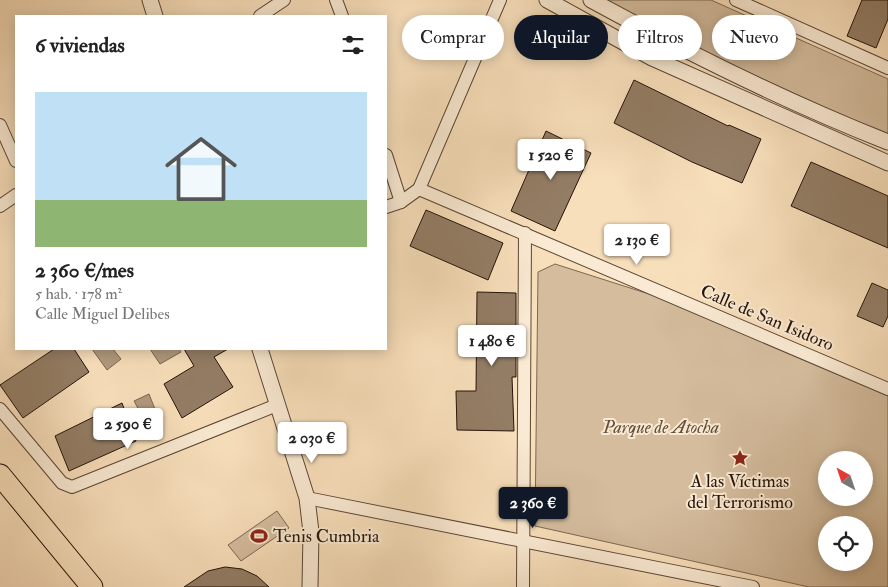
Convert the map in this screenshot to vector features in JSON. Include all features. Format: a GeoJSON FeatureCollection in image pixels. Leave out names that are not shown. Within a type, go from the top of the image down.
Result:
{"type":"FeatureCollection","features":[{"type":"Feature","properties":{"kind":"highway"},"geometry":{"type":"LineString","coordinates":[[0,475],[92,587]]}},
{"type":"Feature","properties":{"kind":"highway"},"geometry":{"type":"LineString","coordinates":[[0,491],[79,587]]}},
{"type":"Feature","properties":{"kind":"street"},"geometry":{"type":"LineString","coordinates":[[150,0],[155,15]]}},
{"type":"Feature","properties":{"kind":"street"},"geometry":{"type":"LineString","coordinates":[[262,15],[284,0]]}},
{"type":"Feature","properties":{"kind":"street"},"geometry":{"type":"LineString","coordinates":[[336,0],[342,15]]}},
{"type":"Feature","properties":{"kind":"street"},"geometry":{"type":"LineString","coordinates":[[387,207],[401,202],[419,189],[500,0]]}},
{"type":"Feature","properties":{"kind":"street"},"geometry":{"type":"LineString","coordinates":[[547,0],[652,58],[888,163]]}},
{"type":"Feature","properties":{"kind":"street"},"geometry":{"type":"LineString","coordinates":[[592,0],[665,40],[811,112],[888,142]]}},
{"type":"Feature","properties":{"kind":"street"},"geometry":{"type":"LineString","coordinates":[[736,0],[888,68]]}},
{"type":"Feature","properties":{"kind":"street"},"geometry":{"type":"LineString","coordinates":[[0,124],[15,159]]}},
{"type":"Feature","properties":{"kind":"street"},"geometry":{"type":"LineString","coordinates":[[387,158],[401,202]]}},
{"type":"Feature","properties":{"kind":"street","name":"Calle de San Isidoro"},"geometry":{"type":"LineString","coordinates":[[419,189],[888,389]]}},
{"type":"Feature","properties":{"kind":"street"},"geometry":{"type":"LineString","coordinates":[[0,206],[15,196]]}},
{"type":"Feature","properties":{"kind":"street"},"geometry":{"type":"LineString","coordinates":[[523,587],[525,233]]}},
{"type":"Feature","properties":{"kind":"street"},"geometry":{"type":"LineString","coordinates":[[260,350],[307,498],[310,532],[310,587]]}},
{"type":"Feature","properties":{"kind":"street"},"geometry":{"type":"LineString","coordinates":[[0,409],[62,483],[72,487],[277,404]]}},
{"type":"Feature","properties":{"kind":"street"},"geometry":{"type":"LineString","coordinates":[[307,498],[753,587]]}},
{"type":"Feature","properties":{"kind":"green space"},"geometry":{"type":"Polygon","coordinates":[[[603,0],[711,0],[745,15],[712,15],[712,55],[702,50],[702,15],[632,15],[603,0]]]}},
{"type":"Feature","properties":{"kind":"green space"},"geometry":{"type":"Polygon","coordinates":[[[796,38],[888,79],[888,135],[816,103],[723,60],[796,60],[796,38]]]}},
{"type":"Feature","properties":{"kind":"green space","name":"Parque de Atocha"},"geometry":{"type":"Polygon","coordinates":[[[555,264],[718,316],[888,396],[888,587],[809,587],[535,526],[538,272],[555,264]]]}},
{"type":"Feature","properties":{"kind":"green space","name":"Tenis Cumbria"},"geometry":{"type":"Polygon","coordinates":[[[277,511],[289,528],[241,561],[228,545],[277,511]]]}},
{"type":"Feature","properties":{"kind":"shaded area"},"geometry":{"type":"Polygon","coordinates":[[[93,350],[114,350],[121,359],[107,370],[93,350]]]}},
{"type":"Feature","properties":{"kind":"shaded area"},"geometry":{"type":"Polygon","coordinates":[[[151,350],[180,350],[181,352],[160,364],[151,350]]]}},
{"type":"Feature","properties":{"kind":"shaded area"},"geometry":{"type":"Polygon","coordinates":[[[149,394],[160,422],[148,427],[134,401],[149,394]]]}},
{"type":"Feature","properties":{"kind":"building"},"geometry":{"type":"Polygon","coordinates":[[[862,0],[888,0],[888,19],[876,48],[847,36],[862,0]]]}},
{"type":"Feature","properties":{"kind":"building"},"geometry":{"type":"Polygon","coordinates":[[[634,80],[728,126],[761,139],[742,183],[692,162],[614,123],[634,80]]]}},
{"type":"Feature","properties":{"kind":"building"},"geometry":{"type":"Polygon","coordinates":[[[546,131],[591,153],[555,231],[511,211],[546,131]]]}},
{"type":"Feature","properties":{"kind":"building"},"geometry":{"type":"Polygon","coordinates":[[[811,162],[888,196],[888,248],[791,206],[811,162]]]}},
{"type":"Feature","properties":{"kind":"building"},"geometry":{"type":"Polygon","coordinates":[[[426,210],[503,243],[488,280],[410,246],[426,210]]]}},
{"type":"Feature","properties":{"kind":"building"},"geometry":{"type":"Polygon","coordinates":[[[872,283],[888,290],[888,316],[883,327],[857,316],[872,283]]]}},
{"type":"Feature","properties":{"kind":"building"},"geometry":{"type":"Polygon","coordinates":[[[477,292],[516,293],[516,377],[512,377],[514,431],[457,430],[456,391],[476,391],[477,292]]]}},
{"type":"Feature","properties":{"kind":"building"},"geometry":{"type":"Polygon","coordinates":[[[52,350],[75,350],[89,372],[23,418],[0,385],[52,350]]]}},
{"type":"Feature","properties":{"kind":"building"},"geometry":{"type":"Polygon","coordinates":[[[185,350],[226,350],[214,357],[233,387],[182,418],[164,384],[194,366],[185,350]]]}},
{"type":"Feature","properties":{"kind":"building"},"geometry":{"type":"Polygon","coordinates":[[[122,403],[136,441],[69,471],[55,436],[122,403]]]}},
{"type":"Feature","properties":{"kind":"building"},"geometry":{"type":"Polygon","coordinates":[[[225,567],[242,569],[257,576],[269,587],[184,587],[208,571],[225,567]]]}},
{"type":"Feature","properties":{"kind":"place","name":"A las Víctimas del Terrorismo"},"geometry":{"type":"Point","coordinates":[740,458]}},
{"type":"Feature","properties":{"kind":"place","name":"Tenis Cumbria"},"geometry":{"type":"Point","coordinates":[259,536]}}]}
